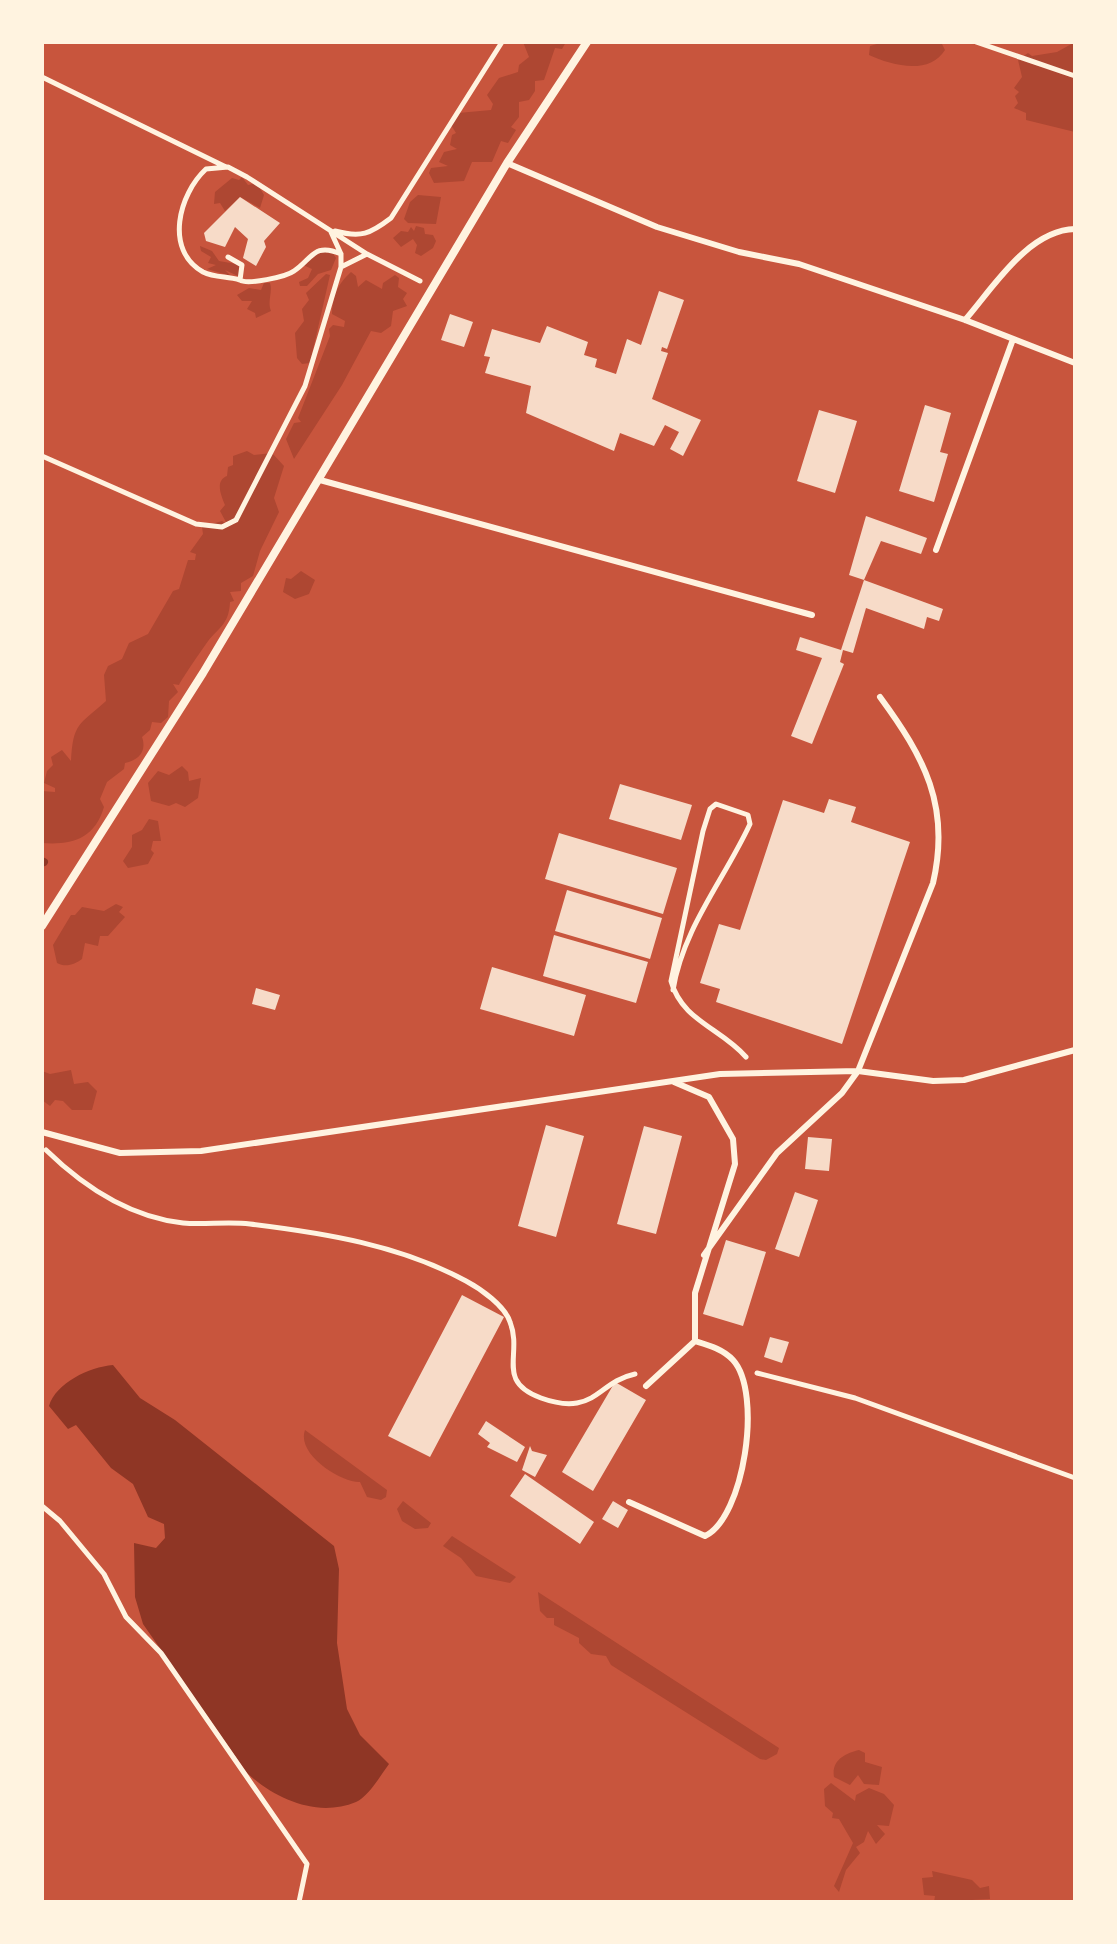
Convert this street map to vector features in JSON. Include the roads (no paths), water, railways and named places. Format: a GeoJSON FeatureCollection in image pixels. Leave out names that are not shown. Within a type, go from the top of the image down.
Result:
{"type":"FeatureCollection","features":[{"type":"Feature","properties":{"kind":"street"},"geometry":{"type":"LineString","coordinates":[[42,926],[203,673],[507,163],[587,42]]}},
{"type":"Feature","properties":{"kind":"lane"},"geometry":{"type":"LineString","coordinates":[[507,163],[657,227],[739,252],[799,264],[965,320],[1012,342],[1075,363]]}},
{"type":"Feature","properties":{"kind":"lane"},"geometry":{"type":"LineString","coordinates":[[965,320],[1024,252],[1061,230],[1075,229]]}},
{"type":"Feature","properties":{"kind":"lane"},"geometry":{"type":"LineString","coordinates":[[936,550],[1012,342]]}},
{"type":"Feature","properties":{"kind":"lane"},"geometry":{"type":"LineString","coordinates":[[320,480],[812,615]]}},
{"type":"Feature","properties":{"kind":"lane"},"geometry":{"type":"LineString","coordinates":[[704,1255],[777,1153],[842,1093],[858,1071],[938,864],[939,810],[922,759],[880,697]]}},
{"type":"Feature","properties":{"kind":"lane"},"geometry":{"type":"LineString","coordinates":[[42,1132],[120,1153],[201,1151],[671,1081],[751,1073],[858,1071],[933,1081],[964,1080],[1075,1050]]}},
{"type":"Feature","properties":{"kind":"lane"},"geometry":{"type":"LineString","coordinates":[[646,1386],[695,1341],[695,1293],[704,1255],[735,1164],[733,1139],[709,1097],[671,1081]]}},
{"type":"Feature","properties":{"kind":"lane"},"geometry":{"type":"LineString","coordinates":[[629,1502],[705,1536],[719,1525],[748,1442],[749,1392],[737,1367],[723,1352],[695,1341]]}}]}
